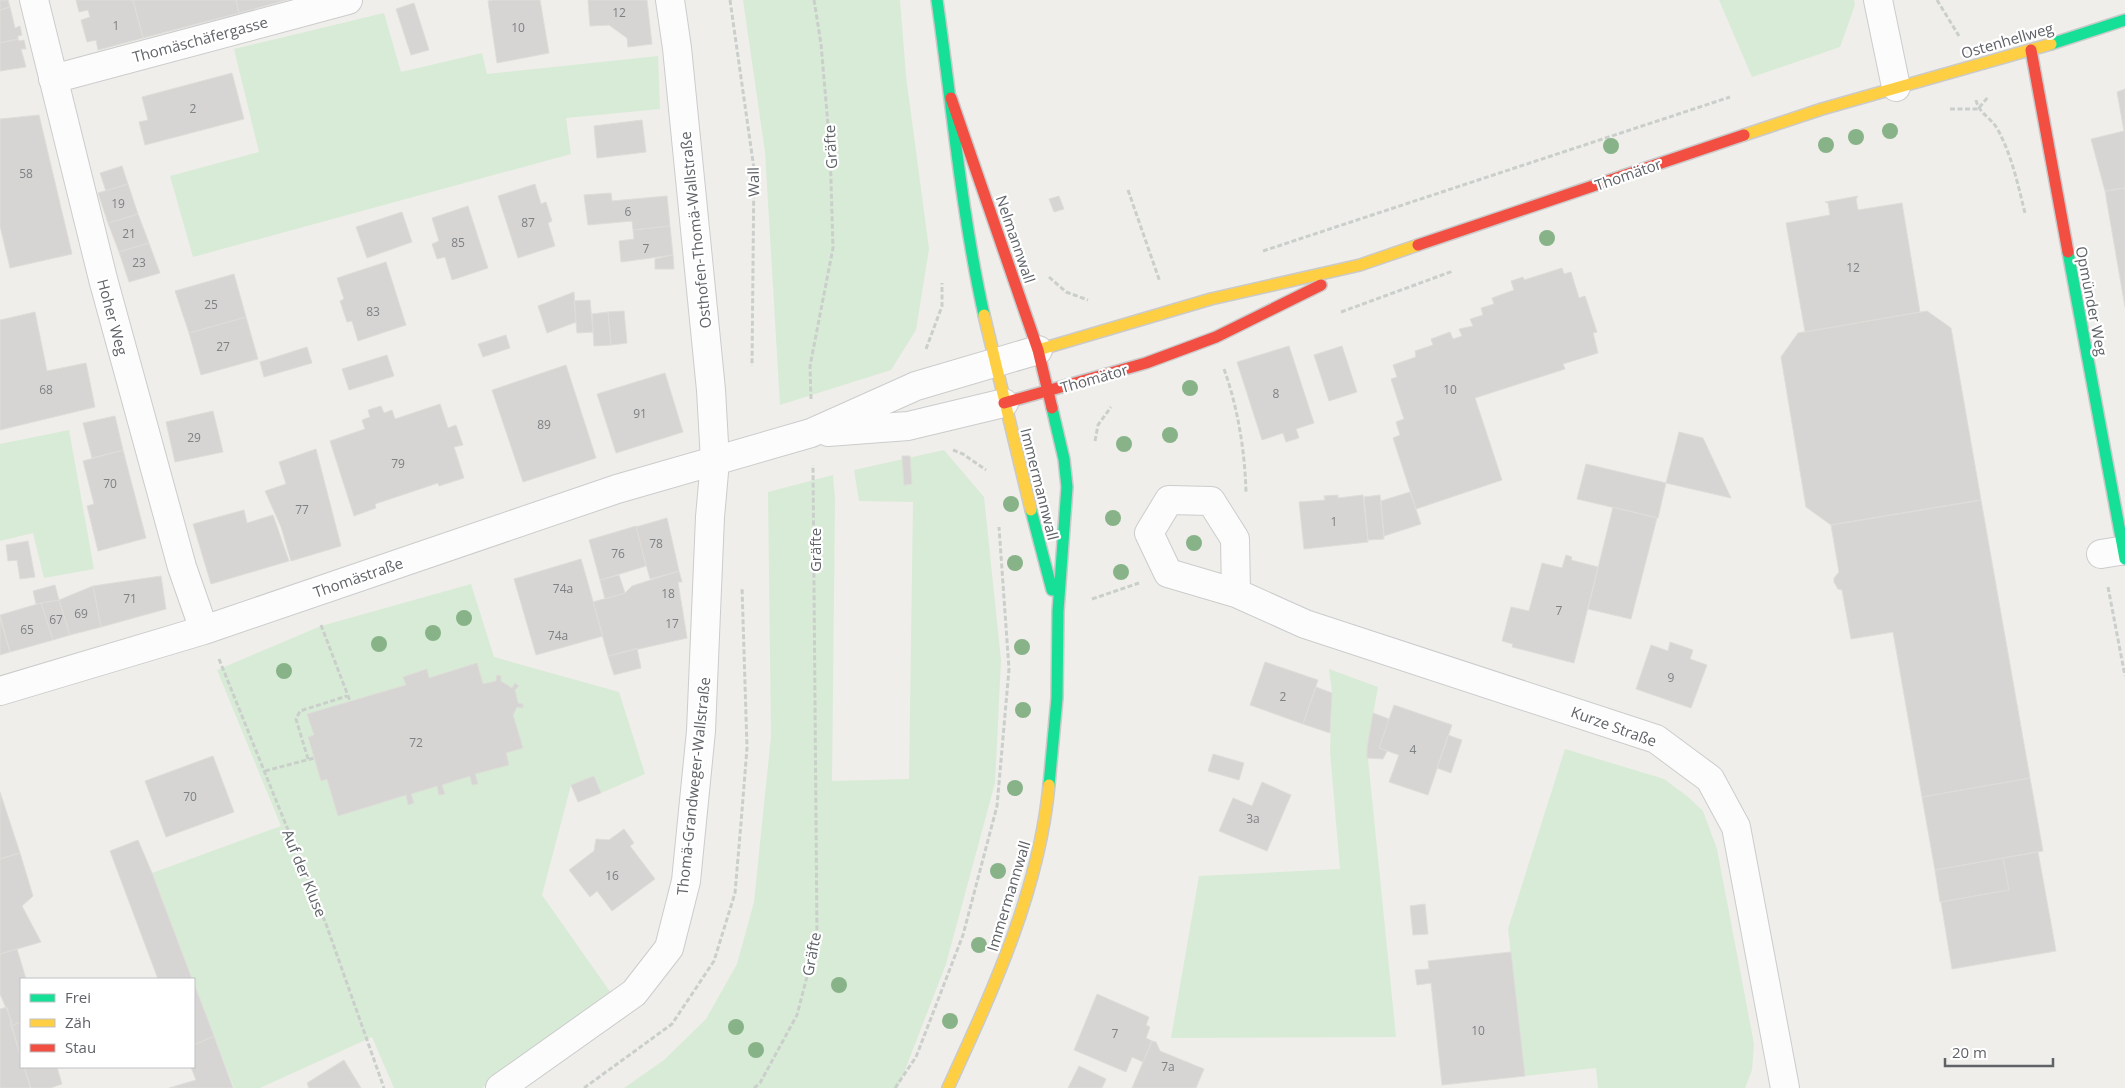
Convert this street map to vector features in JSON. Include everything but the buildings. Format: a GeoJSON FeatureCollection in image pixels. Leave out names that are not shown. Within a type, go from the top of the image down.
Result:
{"type":"FeatureCollection","features":[{"type":"Feature","properties":{"kind":"street","name":"Hoher Weg"},"geometry":{"type":"LineString","coordinates":[[34,0],[103,279],[174,539],[204,630]]}},
{"type":"Feature","properties":{"kind":"street","name":"Thomäschäfergasse"},"geometry":{"type":"LineString","coordinates":[[52,79],[348,0]]}},
{"type":"Feature","properties":{"kind":"street","name":"Osthofen-Thomä-Wallstraße"},"geometry":{"type":"LineString","coordinates":[[670,0],[677,48],[709,371],[715,461]]}},
{"type":"Feature","properties":{"kind":"street","name":"Nelmannwall"},"geometry":{"type":"LineString","coordinates":[[937,0],[952,98],[961,194],[974,270],[994,363]]}},
{"type":"Feature","properties":{"kind":"street"},"geometry":{"type":"LineString","coordinates":[[1878,0],[1896,87]]}},
{"type":"Feature","properties":{"kind":"street","name":"Ostenhellweg"},"geometry":{"type":"LineString","coordinates":[[1896,87],[2031,50],[2125,20]]}},
{"type":"Feature","properties":{"kind":"street","name":"Opmünder Weg"},"geometry":{"type":"LineString","coordinates":[[2031,50],[2119,553]]}},
{"type":"Feature","properties":{"kind":"street","name":"Thomätor"},"geometry":{"type":"LineString","coordinates":[[715,461],[811,433],[916,386],[1211,299],[1360,265],[1744,134],[1896,87]]}},
{"type":"Feature","properties":{"kind":"street","name":"Nelmannwall"},"geometry":{"type":"LineString","coordinates":[[952,98],[1038,350],[1049,390]]}},
{"type":"Feature","properties":{"kind":"street","name":"Thomätor"},"geometry":{"type":"LineString","coordinates":[[811,433],[908,426],[1004,403],[1146,363],[1216,337],[1360,265]]}},
{"type":"Feature","properties":{"kind":"street","name":"Immermannwall"},"geometry":{"type":"LineString","coordinates":[[994,363],[1019,466],[1058,611]]}},
{"type":"Feature","properties":{"kind":"street","name":"Immermannwall"},"geometry":{"type":"LineString","coordinates":[[948,1088],[996,982],[1036,864],[1048,796],[1057,698],[1058,611],[1067,487],[1064,460],[1049,390]]}},
{"type":"Feature","properties":{"kind":"street","name":"Thomästraße"},"geometry":{"type":"LineString","coordinates":[[0,691],[204,630],[617,490],[715,461]]}},
{"type":"Feature","properties":{"kind":"street","name":"Thomä-Grandweger-Wallstraße"},"geometry":{"type":"LineString","coordinates":[[500,1088],[634,993],[669,948],[686,881],[701,731],[710,517],[715,461]]}},
{"type":"Feature","properties":{"kind":"street"},"geometry":{"type":"LineString","coordinates":[[1168,573],[1149,533],[1169,500],[1211,502],[1235,539],[1236,593]]}},
{"type":"Feature","properties":{"kind":"street","name":"Kurze Straße"},"geometry":{"type":"LineString","coordinates":[[1168,573],[1236,593],[1306,624],[1656,739],[1710,778],[1736,826],[1785,1088]]}},
{"type":"Feature","properties":{"kind":"path","name":"Wall"},"geometry":{"type":"LineString","coordinates":[[730,0],[754,168],[752,366]]}},
{"type":"Feature","properties":{"kind":"path","name":"Gräfte"},"geometry":{"type":"LineString","coordinates":[[754,1088],[760,1083],[797,1015],[817,938],[815,504],[810,366],[833,248],[830,148],[821,44],[814,0]]}},
{"type":"Feature","properties":{"kind":"path"},"geometry":{"type":"LineString","coordinates":[[1937,0],[1960,38],[1968,67]]}},
{"type":"Feature","properties":{"kind":"path"},"geometry":{"type":"LineString","coordinates":[[1256,253],[1730,97]]}},
{"type":"Feature","properties":{"kind":"path"},"geometry":{"type":"LineString","coordinates":[[1940,109],[1978,109],[1997,128],[2011,158]]}},
{"type":"Feature","properties":{"kind":"path"},"geometry":{"type":"LineString","coordinates":[[1128,190],[1160,284]]}},
{"type":"Feature","properties":{"kind":"path"},"geometry":{"type":"LineString","coordinates":[[1007,259],[1037,253],[1049,277],[1066,292],[1088,300],[1097,299]]}},
{"type":"Feature","properties":{"kind":"path"},"geometry":{"type":"LineString","coordinates":[[1334,314],[1456,270]]}},
{"type":"Feature","properties":{"kind":"path"},"geometry":{"type":"LineString","coordinates":[[916,386],[909,365],[927,348],[930,340],[942,306],[941,277]]}},
{"type":"Feature","properties":{"kind":"path"},"geometry":{"type":"LineString","coordinates":[[1152,286],[1167,282]]}},
{"type":"Feature","properties":{"kind":"path"},"geometry":{"type":"LineString","coordinates":[[1224,368],[1233,395],[1245,470],[1246,500],[1235,539]]}},
{"type":"Feature","properties":{"kind":"path"},"geometry":{"type":"LineString","coordinates":[[1064,460],[1093,455],[1098,425],[1114,403]]}},
{"type":"Feature","properties":{"kind":"path"},"geometry":{"type":"LineString","coordinates":[[927,421],[935,444],[963,454],[987,471],[1019,466]]}},
{"type":"Feature","properties":{"kind":"path"},"geometry":{"type":"LineString","coordinates":[[895,1088],[916,1057],[963,934],[997,806],[1009,669],[997,518]]}},
{"type":"Feature","properties":{"kind":"path"},"geometry":{"type":"LineString","coordinates":[[1058,611],[1168,573]]}},
{"type":"Feature","properties":{"kind":"path"},"geometry":{"type":"LineString","coordinates":[[321,626],[350,701]]}},
{"type":"Feature","properties":{"kind":"path","name":"Auf der Kluse"},"geometry":{"type":"LineString","coordinates":[[220,660],[326,924],[384,1088]]}},
{"type":"Feature","properties":{"kind":"path"},"geometry":{"type":"LineString","coordinates":[[308,759],[296,719],[300,711],[347,696]]}},
{"type":"Feature","properties":{"kind":"path"},"geometry":{"type":"LineString","coordinates":[[265,771],[314,758]]}},
{"type":"Feature","properties":{"kind":"green space"},"geometry":{"type":"Polygon","coordinates":[[[743,0],[900,0],[906,76],[929,249],[916,330],[891,370],[780,405],[765,152],[743,0]]]}},
{"type":"Feature","properties":{"kind":"green space"},"geometry":{"type":"Polygon","coordinates":[[[1719,0],[1854,0],[1855,5],[1840,47],[1752,77],[1719,0]]]}},
{"type":"Feature","properties":{"kind":"green space"},"geometry":{"type":"Polygon","coordinates":[[[384,13],[401,72],[482,53],[487,74],[658,56],[660,109],[566,118],[571,154],[193,257],[170,176],[259,152],[234,49],[384,13]]]}},
{"type":"Feature","properties":{"kind":"green space"},"geometry":{"type":"Polygon","coordinates":[[[69,430],[94,569],[44,578],[33,533],[0,541],[0,444],[69,430]]]}},
{"type":"Feature","properties":{"kind":"green space"},"geometry":{"type":"Polygon","coordinates":[[[944,450],[984,497],[1001,660],[995,783],[946,964],[898,1088],[624,1088],[664,1060],[706,1019],[737,964],[754,902],[771,736],[768,492],[833,475],[835,500],[832,781],[909,779],[913,502],[859,501],[854,470],[944,450]]]}},
{"type":"Feature","properties":{"kind":"green space"},"geometry":{"type":"Polygon","coordinates":[[[471,584],[494,657],[619,692],[645,774],[601,793],[594,776],[571,785],[542,895],[611,993],[482,1088],[394,1088],[372,1037],[260,1088],[234,1088],[195,986],[195,978],[192,978],[152,873],[281,826],[217,670],[321,626],[471,584]]]}},
{"type":"Feature","properties":{"kind":"green space"},"geometry":{"type":"Polygon","coordinates":[[[1329,669],[1378,687],[1367,749],[1396,1037],[1171,1038],[1199,876],[1340,869],[1330,752],[1332,693],[1329,669]]]}},
{"type":"Feature","properties":{"kind":"green space"},"geometry":{"type":"Polygon","coordinates":[[[1565,749],[1664,779],[1703,811],[1717,849],[1754,1044],[1752,1070],[1745,1088],[1598,1088],[1596,1068],[1525,1076],[1508,929],[1565,749]]]}},
{"type":"Feature","properties":{"kind":"traffic: fast"},"geometry":{"type":"LineString","coordinates":[[937,0],[963,197],[984,315]]}},
{"type":"Feature","properties":{"kind":"traffic: fast"},"geometry":{"type":"LineString","coordinates":[[2051,44],[2125,20]]}},
{"type":"Feature","properties":{"kind":"traffic: fast"},"geometry":{"type":"LineString","coordinates":[[2068,252],[2125,559]]}},
{"type":"Feature","properties":{"kind":"traffic: fast"},"geometry":{"type":"LineString","coordinates":[[1049,785],[1057,698],[1058,611],[1067,487],[1064,459],[1052,408]]}},
{"type":"Feature","properties":{"kind":"traffic: fast"},"geometry":{"type":"LineString","coordinates":[[1031,510],[1052,590]]}},
{"type":"Feature","properties":{"kind":"traffic: slow"},"geometry":{"type":"LineString","coordinates":[[1744,135],[1822,109],[2051,44]]}},
{"type":"Feature","properties":{"kind":"traffic: slow"},"geometry":{"type":"LineString","coordinates":[[1038,350],[1211,299],[1360,265],[1418,245]]}},
{"type":"Feature","properties":{"kind":"traffic: slow"},"geometry":{"type":"LineString","coordinates":[[984,315],[1031,510]]}},
{"type":"Feature","properties":{"kind":"traffic: slow"},"geometry":{"type":"LineString","coordinates":[[948,1088],[997,978],[1024,903],[1044,825],[1049,785]]}},
{"type":"Feature","properties":{"kind":"traffic: jam"},"geometry":{"type":"LineString","coordinates":[[2031,50],[2068,252]]}},
{"type":"Feature","properties":{"kind":"traffic: jam"},"geometry":{"type":"LineString","coordinates":[[951,98],[1038,350],[1052,408]]}},
{"type":"Feature","properties":{"kind":"traffic: jam"},"geometry":{"type":"LineString","coordinates":[[1418,245],[1744,135]]}},
{"type":"Feature","properties":{"kind":"traffic: jam"},"geometry":{"type":"LineString","coordinates":[[1004,403],[1146,363],[1216,337],[1321,285]]}}]}
